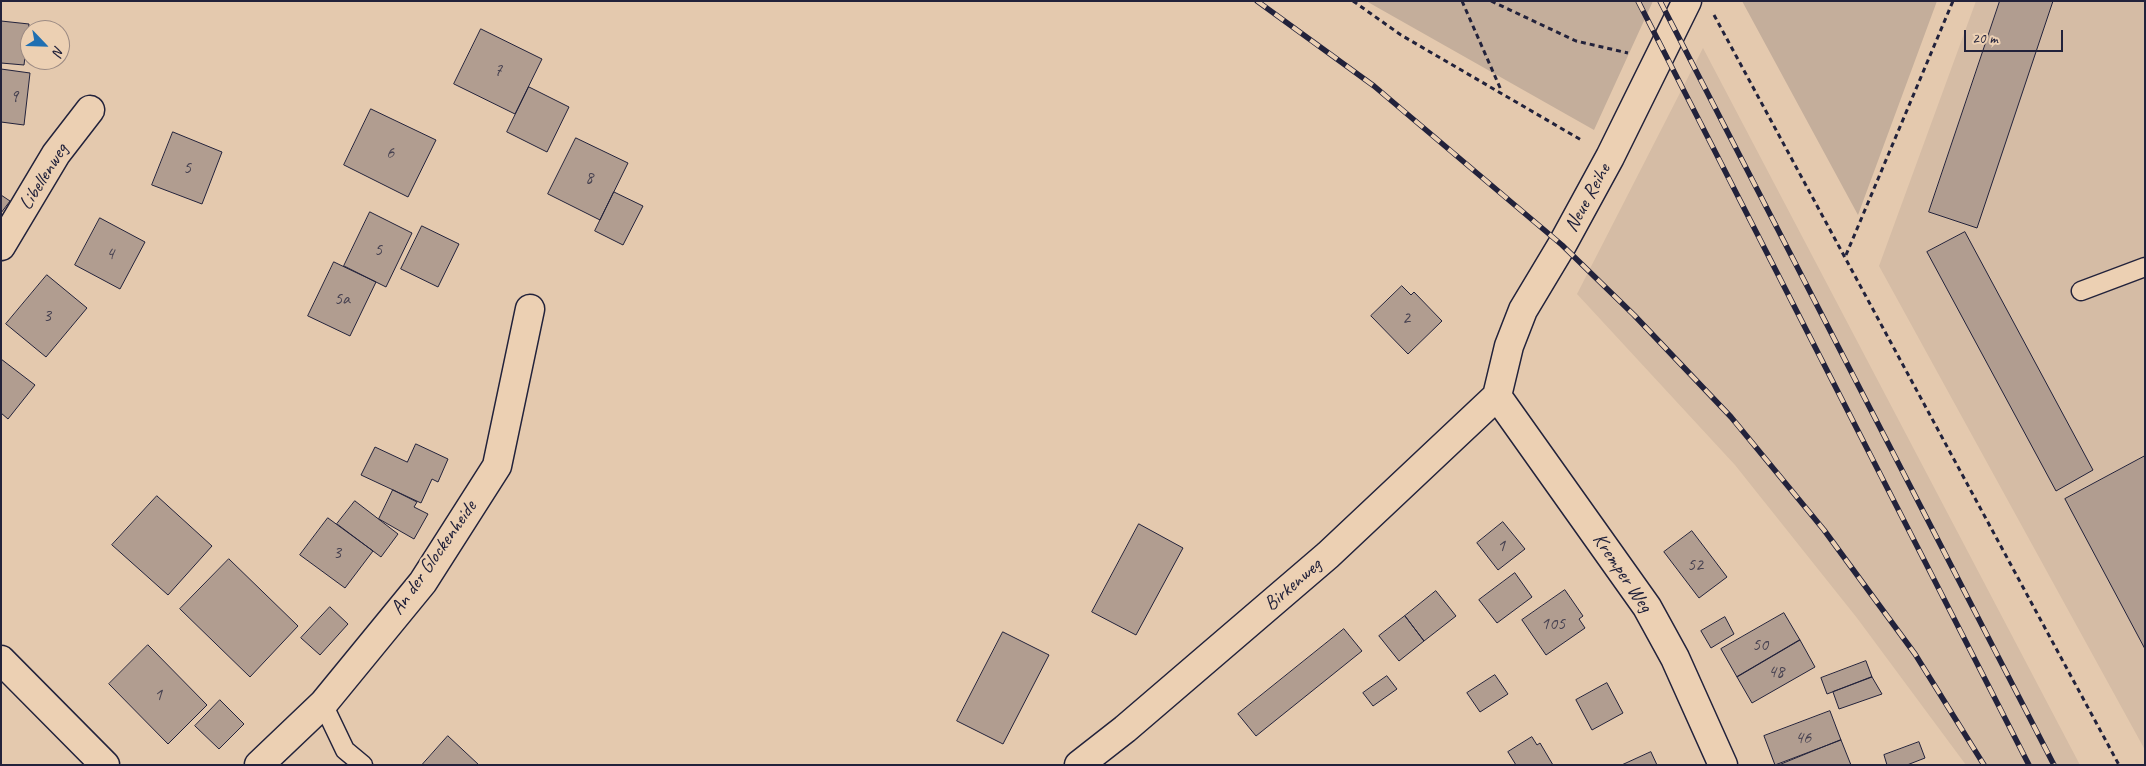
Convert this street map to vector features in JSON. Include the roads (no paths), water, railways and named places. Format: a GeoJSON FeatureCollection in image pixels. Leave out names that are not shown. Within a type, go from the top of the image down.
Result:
{"type":"FeatureCollection","features":[{"type":"Feature","properties":{"kind":"street","name":"Neue Reihe"},"geometry":{"type":"LineString","coordinates":[[1497,396],[1509,346],[1523,310],[1562,245],[1658,64],[1699,6]]}},
{"type":"Feature","properties":{"kind":"street","name":"Libellenweg"},"geometry":{"type":"LineString","coordinates":[[1,246],[56,154],[90,110]]}},
{"type":"Feature","properties":{"kind":"street","name":"An der Glockenheide"},"geometry":{"type":"LineString","coordinates":[[259,765],[323,704],[422,582],[497,466],[530,309]]}},
{"type":"Feature","properties":{"kind":"street","name":"Birkenweg"},"geometry":{"type":"LineString","coordinates":[[1079,765],[1126,728],[1328,555],[1497,396]]}},
{"type":"Feature","properties":{"kind":"street","name":"Kremper Weg"},"geometry":{"type":"LineString","coordinates":[[1497,396],[1647,608],[1675,658],[1722,765]]}},
{"type":"Feature","properties":{"kind":"street"},"geometry":{"type":"LineString","coordinates":[[1,660],[105,765]]}},
{"type":"Feature","properties":{"kind":"lane"},"geometry":{"type":"LineString","coordinates":[[2081,291],[2145,267]]}},
{"type":"Feature","properties":{"kind":"lane"},"geometry":{"type":"LineString","coordinates":[[323,704],[345,750],[363,765]]}},
{"type":"Feature","properties":{"kind":"railway"},"geometry":{"type":"LineString","coordinates":[[1257,1],[1374,86],[1562,245],[1634,315],[1731,417],[1824,530],[1915,654],[1984,765]]}},
{"type":"Feature","properties":{"kind":"railway"},"geometry":{"type":"LineString","coordinates":[[1638,1],[2029,765]]}},
{"type":"Feature","properties":{"kind":"railway"},"geometry":{"type":"LineString","coordinates":[[1660,1],[2054,765]]}}]}
